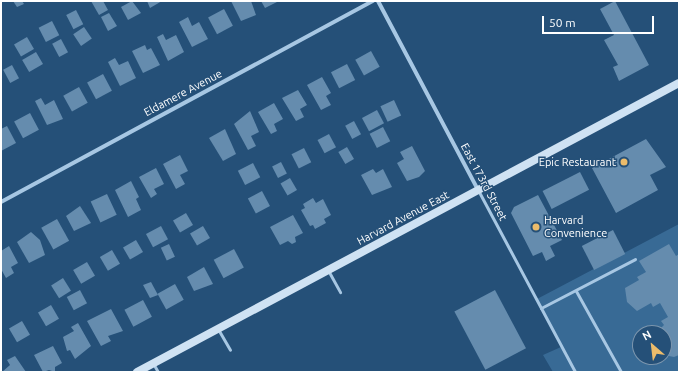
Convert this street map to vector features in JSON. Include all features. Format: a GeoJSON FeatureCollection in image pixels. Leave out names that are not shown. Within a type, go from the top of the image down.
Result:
{"type":"FeatureCollection","features":[{"type":"Feature","properties":{"kind":"main road","name":"Harvard Avenue East"},"geometry":{"type":"LineString","coordinates":[[137,372],[679,83]]}},
{"type":"Feature","properties":{"kind":"street","name":"Eldamere Avenue"},"geometry":{"type":"LineString","coordinates":[[1,202],[373,1]]}},
{"type":"Feature","properties":{"kind":"street","name":"East 173rd Street"},"geometry":{"type":"LineString","coordinates":[[378,1],[478,190]]}},
{"type":"Feature","properties":{"kind":"lane","name":"East 173rd Street"},"geometry":{"type":"LineString","coordinates":[[478,190],[575,372]]}},
{"type":"Feature","properties":{"kind":"lane"},"geometry":{"type":"LineString","coordinates":[[541,308],[576,291],[634,259]]}},
{"type":"Feature","properties":{"kind":"lane"},"geometry":{"type":"LineString","coordinates":[[328,270],[340,292]]}},
{"type":"Feature","properties":{"kind":"lane"},"geometry":{"type":"LineString","coordinates":[[576,291],[621,372]]}},
{"type":"Feature","properties":{"kind":"lane"},"geometry":{"type":"LineString","coordinates":[[218,329],[230,350]]}},
{"type":"Feature","properties":{"kind":"lane"},"geometry":{"type":"LineString","coordinates":[[153,363],[158,372]]}},
{"type":"Feature","properties":{"kind":"shaded area"},"geometry":{"type":"Polygon","coordinates":[[[679,224],[679,372],[553,372],[543,355],[561,347],[537,299],[679,224]]]}},
{"type":"Feature","properties":{"kind":"building"},"geometry":{"type":"Polygon","coordinates":[[[13,1],[22,1],[24,4],[17,7],[13,1]]]}},
{"type":"Feature","properties":{"kind":"building"},"geometry":{"type":"Polygon","coordinates":[[[91,1],[103,1],[108,10],[99,15],[91,1]]]}},
{"type":"Feature","properties":{"kind":"building"},"geometry":{"type":"Polygon","coordinates":[[[132,1],[141,13],[128,20],[121,7],[132,1]]]}},
{"type":"Feature","properties":{"kind":"building"},"geometry":{"type":"Polygon","coordinates":[[[147,1],[162,1],[150,8],[147,1]]]}},
{"type":"Feature","properties":{"kind":"building"},"geometry":{"type":"Polygon","coordinates":[[[231,1],[251,1],[256,15],[241,21],[231,1]]]}},
{"type":"Feature","properties":{"kind":"building"},"geometry":{"type":"Polygon","coordinates":[[[261,1],[279,1],[265,8],[261,1]]]}},
{"type":"Feature","properties":{"kind":"building"},"geometry":{"type":"Polygon","coordinates":[[[615,1],[649,65],[619,81],[613,67],[618,65],[604,40],[614,35],[600,9],[615,1]]]}},
{"type":"Feature","properties":{"kind":"building"},"geometry":{"type":"Polygon","coordinates":[[[224,9],[233,26],[217,34],[208,17],[224,9]]]}},
{"type":"Feature","properties":{"kind":"building"},"geometry":{"type":"Polygon","coordinates":[[[76,10],[83,24],[73,29],[66,15],[76,10]]]}},
{"type":"Feature","properties":{"kind":"building"},"geometry":{"type":"Polygon","coordinates":[[[109,13],[117,26],[108,31],[101,17],[109,13]]]}},
{"type":"Feature","properties":{"kind":"building"},"geometry":{"type":"Polygon","coordinates":[[[188,17],[192,26],[199,22],[208,39],[192,47],[179,22],[188,17]]]}},
{"type":"Feature","properties":{"kind":"building"},"geometry":{"type":"Polygon","coordinates":[[[52,21],[59,35],[46,42],[39,28],[52,21]]]}},
{"type":"Feature","properties":{"kind":"building"},"geometry":{"type":"Polygon","coordinates":[[[84,27],[92,39],[81,46],[73,34],[84,27]]]}},
{"type":"Feature","properties":{"kind":"building"},"geometry":{"type":"Polygon","coordinates":[[[163,34],[166,40],[176,35],[184,52],[168,61],[157,37],[163,34]]]}},
{"type":"Feature","properties":{"kind":"building"},"geometry":{"type":"Polygon","coordinates":[[[27,37],[34,49],[21,57],[14,44],[27,37]]]}},
{"type":"Feature","properties":{"kind":"building"},"geometry":{"type":"Polygon","coordinates":[[[61,39],[68,52],[59,57],[52,44],[61,39]]]}},
{"type":"Feature","properties":{"kind":"building"},"geometry":{"type":"Polygon","coordinates":[[[145,45],[147,50],[151,48],[160,65],[143,73],[132,51],[145,45]]]}},
{"type":"Feature","properties":{"kind":"building"},"geometry":{"type":"Polygon","coordinates":[[[371,51],[380,67],[364,75],[355,60],[371,51]]]}},
{"type":"Feature","properties":{"kind":"building"},"geometry":{"type":"Polygon","coordinates":[[[36,52],[43,64],[29,72],[22,60],[36,52]]]}},
{"type":"Feature","properties":{"kind":"building"},"geometry":{"type":"Polygon","coordinates":[[[115,58],[119,65],[128,61],[136,78],[120,86],[108,62],[115,58]]]}},
{"type":"Feature","properties":{"kind":"building"},"geometry":{"type":"Polygon","coordinates":[[[347,64],[355,80],[339,88],[331,72],[347,64]]]}},
{"type":"Feature","properties":{"kind":"building"},"geometry":{"type":"Polygon","coordinates":[[[12,65],[19,78],[10,83],[3,70],[12,65]]]}},
{"type":"Feature","properties":{"kind":"building"},"geometry":{"type":"Polygon","coordinates":[[[103,74],[112,91],[96,99],[87,82],[103,74]]]}},
{"type":"Feature","properties":{"kind":"building"},"geometry":{"type":"Polygon","coordinates":[[[322,77],[331,93],[326,96],[331,105],[321,110],[307,85],[322,77]]]}},
{"type":"Feature","properties":{"kind":"building"},"geometry":{"type":"Polygon","coordinates":[[[79,87],[88,103],[72,111],[63,96],[79,87]]]}},
{"type":"Feature","properties":{"kind":"building"},"geometry":{"type":"Polygon","coordinates":[[[298,90],[307,105],[300,109],[304,117],[296,121],[282,98],[298,90]]]}},
{"type":"Feature","properties":{"kind":"building"},"geometry":{"type":"Polygon","coordinates":[[[41,98],[45,105],[54,100],[63,119],[47,125],[35,101],[41,98]]]}},
{"type":"Feature","properties":{"kind":"building"},"geometry":{"type":"Polygon","coordinates":[[[394,100],[401,115],[388,122],[380,106],[394,100]]]}},
{"type":"Feature","properties":{"kind":"building"},"geometry":{"type":"Polygon","coordinates":[[[274,103],[283,119],[274,124],[277,131],[271,134],[258,112],[274,103]]]}},
{"type":"Feature","properties":{"kind":"building"},"geometry":{"type":"Polygon","coordinates":[[[377,110],[384,123],[369,131],[362,118],[377,110]]]}},
{"type":"Feature","properties":{"kind":"building"},"geometry":{"type":"Polygon","coordinates":[[[250,111],[259,132],[251,136],[256,146],[248,150],[234,124],[250,111]]]}},
{"type":"Feature","properties":{"kind":"building"},"geometry":{"type":"Polygon","coordinates":[[[30,113],[39,130],[23,138],[14,121],[30,113]]]}},
{"type":"Feature","properties":{"kind":"building"},"geometry":{"type":"Polygon","coordinates":[[[354,121],[361,134],[352,139],[345,126],[354,121]]]}},
{"type":"Feature","properties":{"kind":"building"},"geometry":{"type":"Polygon","coordinates":[[[7,126],[16,143],[1,151],[1,129],[7,126]]]}},
{"type":"Feature","properties":{"kind":"building"},"geometry":{"type":"Polygon","coordinates":[[[383,127],[390,141],[377,148],[370,134],[383,127]]]}},
{"type":"Feature","properties":{"kind":"building"},"geometry":{"type":"Polygon","coordinates":[[[225,129],[236,154],[223,161],[209,138],[225,129]]]}},
{"type":"Feature","properties":{"kind":"building"},"geometry":{"type":"Polygon","coordinates":[[[329,134],[336,147],[325,153],[318,140],[329,134]]]}},
{"type":"Feature","properties":{"kind":"building"},"geometry":{"type":"Polygon","coordinates":[[[646,139],[666,167],[650,175],[658,190],[616,213],[592,168],[646,139]]]}},
{"type":"Feature","properties":{"kind":"building"},"geometry":{"type":"Polygon","coordinates":[[[412,146],[425,171],[419,177],[407,181],[397,163],[404,159],[400,152],[412,146]]]}},
{"type":"Feature","properties":{"kind":"building"},"geometry":{"type":"Polygon","coordinates":[[[347,147],[354,159],[345,164],[338,152],[347,147]]]}},
{"type":"Feature","properties":{"kind":"building"},"geometry":{"type":"Polygon","coordinates":[[[304,148],[311,162],[299,169],[292,154],[304,148]]]}},
{"type":"Feature","properties":{"kind":"building"},"geometry":{"type":"Polygon","coordinates":[[[180,155],[188,171],[180,175],[185,184],[176,189],[163,164],[180,155]]]}},
{"type":"Feature","properties":{"kind":"building"},"geometry":{"type":"Polygon","coordinates":[[[281,162],[287,174],[278,178],[272,167],[281,162]]]}},
{"type":"Feature","properties":{"kind":"building"},"geometry":{"type":"Polygon","coordinates":[[[253,163],[260,177],[245,185],[238,171],[253,163]]]}},
{"type":"Feature","properties":{"kind":"building"},"geometry":{"type":"Polygon","coordinates":[[[156,168],[164,184],[154,189],[157,194],[151,198],[139,177],[156,168]]]}},
{"type":"Feature","properties":{"kind":"building"},"geometry":{"type":"Polygon","coordinates":[[[373,169],[376,173],[383,169],[392,187],[372,195],[361,175],[373,169]]]}},
{"type":"Feature","properties":{"kind":"building"},"geometry":{"type":"Polygon","coordinates":[[[580,172],[589,190],[552,209],[543,191],[580,172]]]}},
{"type":"Feature","properties":{"kind":"building"},"geometry":{"type":"Polygon","coordinates":[[[290,178],[297,190],[287,196],[280,184],[290,178]]]}},
{"type":"Feature","properties":{"kind":"building"},"geometry":{"type":"Polygon","coordinates":[[[131,181],[139,197],[136,199],[141,210],[128,217],[115,190],[131,181]]]}},
{"type":"Feature","properties":{"kind":"building"},"geometry":{"type":"Polygon","coordinates":[[[262,191],[270,206],[256,214],[248,199],[262,191]]]}},
{"type":"Feature","properties":{"kind":"building"},"geometry":{"type":"Polygon","coordinates":[[[107,194],[117,215],[100,222],[91,202],[107,194]]]}},
{"type":"Feature","properties":{"kind":"building","name":"Harvard Convenience"},"geometry":{"type":"Polygon","coordinates":[[[538,195],[562,240],[550,246],[555,256],[546,261],[542,252],[533,256],[511,213],[514,207],[538,195]]]}},
{"type":"Feature","properties":{"kind":"building"},"geometry":{"type":"Polygon","coordinates":[[[313,198],[316,203],[323,199],[331,215],[324,219],[326,223],[315,229],[313,225],[310,226],[301,210],[305,208],[303,204],[313,198]]]}},
{"type":"Feature","properties":{"kind":"building"},"geometry":{"type":"Polygon","coordinates":[[[80,206],[91,223],[74,231],[66,216],[80,206]]]}},
{"type":"Feature","properties":{"kind":"building"},"geometry":{"type":"Polygon","coordinates":[[[186,213],[193,225],[180,233],[173,220],[186,213]]]}},
{"type":"Feature","properties":{"kind":"building"},"geometry":{"type":"Polygon","coordinates":[[[293,215],[303,233],[295,237],[296,242],[292,244],[288,241],[280,245],[270,227],[293,215]]]}},
{"type":"Feature","properties":{"kind":"building"},"geometry":{"type":"Polygon","coordinates":[[[57,219],[69,241],[53,250],[41,228],[57,219]]]}},
{"type":"Feature","properties":{"kind":"building"},"geometry":{"type":"Polygon","coordinates":[[[161,226],[168,239],[153,247],[146,234],[161,226]]]}},
{"type":"Feature","properties":{"kind":"building"},"geometry":{"type":"Polygon","coordinates":[[[203,226],[210,238],[197,246],[190,234],[203,226]]]}},
{"type":"Feature","properties":{"kind":"building"},"geometry":{"type":"Polygon","coordinates":[[[613,230],[625,254],[594,270],[582,246],[613,230]]]}},
{"type":"Feature","properties":{"kind":"building"},"geometry":{"type":"Polygon","coordinates":[[[31,232],[40,240],[45,255],[29,263],[17,242],[31,232]]]}},
{"type":"Feature","properties":{"kind":"building"},"geometry":{"type":"Polygon","coordinates":[[[136,240],[143,252],[130,260],[123,248],[136,240]]]}},
{"type":"Feature","properties":{"kind":"building"},"geometry":{"type":"Polygon","coordinates":[[[169,244],[175,257],[167,260],[161,248],[169,244]]]}},
{"type":"Feature","properties":{"kind":"building"},"geometry":{"type":"Polygon","coordinates":[[[669,244],[676,256],[679,254],[679,355],[674,357],[672,357],[672,325],[664,325],[661,321],[668,317],[660,303],[653,307],[651,303],[637,311],[627,302],[625,288],[639,280],[637,277],[646,272],[639,261],[669,244]]]}},
{"type":"Feature","properties":{"kind":"building"},"geometry":{"type":"Polygon","coordinates":[[[9,246],[18,263],[11,267],[14,273],[6,278],[1,269],[1,251],[9,246]]]}},
{"type":"Feature","properties":{"kind":"building"},"geometry":{"type":"Polygon","coordinates":[[[234,249],[244,268],[224,278],[214,260],[234,249]]]}},
{"type":"Feature","properties":{"kind":"building"},"geometry":{"type":"Polygon","coordinates":[[[112,250],[120,264],[108,271],[100,257],[112,250]]]}},
{"type":"Feature","properties":{"kind":"building"},"geometry":{"type":"Polygon","coordinates":[[[87,262],[95,276],[81,284],[73,270],[87,262]]]}},
{"type":"Feature","properties":{"kind":"building"},"geometry":{"type":"Polygon","coordinates":[[[204,267],[213,284],[194,291],[187,277],[204,267]]]}},
{"type":"Feature","properties":{"kind":"building"},"geometry":{"type":"Polygon","coordinates":[[[63,278],[71,291],[59,298],[51,285],[63,278]]]}},
{"type":"Feature","properties":{"kind":"building"},"geometry":{"type":"Polygon","coordinates":[[[151,282],[158,295],[150,298],[143,285],[151,282]]]}},
{"type":"Feature","properties":{"kind":"building"},"geometry":{"type":"Polygon","coordinates":[[[175,284],[184,300],[166,309],[158,294],[175,284]]]}},
{"type":"Feature","properties":{"kind":"building"},"geometry":{"type":"Polygon","coordinates":[[[80,290],[87,303],[74,310],[67,297],[80,290]]]}},
{"type":"Feature","properties":{"kind":"building"},"geometry":{"type":"Polygon","coordinates":[[[495,290],[526,348],[485,370],[454,312],[495,290]]]}},
{"type":"Feature","properties":{"kind":"building"},"geometry":{"type":"Polygon","coordinates":[[[143,300],[152,317],[133,327],[124,310],[143,300]]]}},
{"type":"Feature","properties":{"kind":"building"},"geometry":{"type":"Polygon","coordinates":[[[51,305],[59,319],[46,326],[38,312],[51,305]]]}},
{"type":"Feature","properties":{"kind":"building"},"geometry":{"type":"Polygon","coordinates":[[[111,309],[123,331],[108,336],[111,341],[101,346],[87,321],[111,309]]]}},
{"type":"Feature","properties":{"kind":"building"},"geometry":{"type":"Polygon","coordinates":[[[22,321],[30,335],[17,342],[9,328],[22,321]]]}},
{"type":"Feature","properties":{"kind":"building"},"geometry":{"type":"Polygon","coordinates":[[[78,323],[91,346],[75,359],[70,350],[67,351],[63,337],[74,331],[71,327],[78,323]]]}},
{"type":"Feature","properties":{"kind":"building"},"geometry":{"type":"Polygon","coordinates":[[[53,346],[62,363],[55,367],[55,372],[49,370],[43,372],[34,355],[53,346]]]}},
{"type":"Feature","properties":{"kind":"building"},"geometry":{"type":"Polygon","coordinates":[[[15,356],[26,372],[2,372],[10,365],[7,360],[15,356]]]}},
{"type":"Feature","properties":{"kind":"place","name":"Epic Restaurant"},"geometry":{"type":"Point","coordinates":[624,162]}},
{"type":"Feature","properties":{"kind":"place","name":"Harvard Convenience"},"geometry":{"type":"Point","coordinates":[536,227]}}]}
